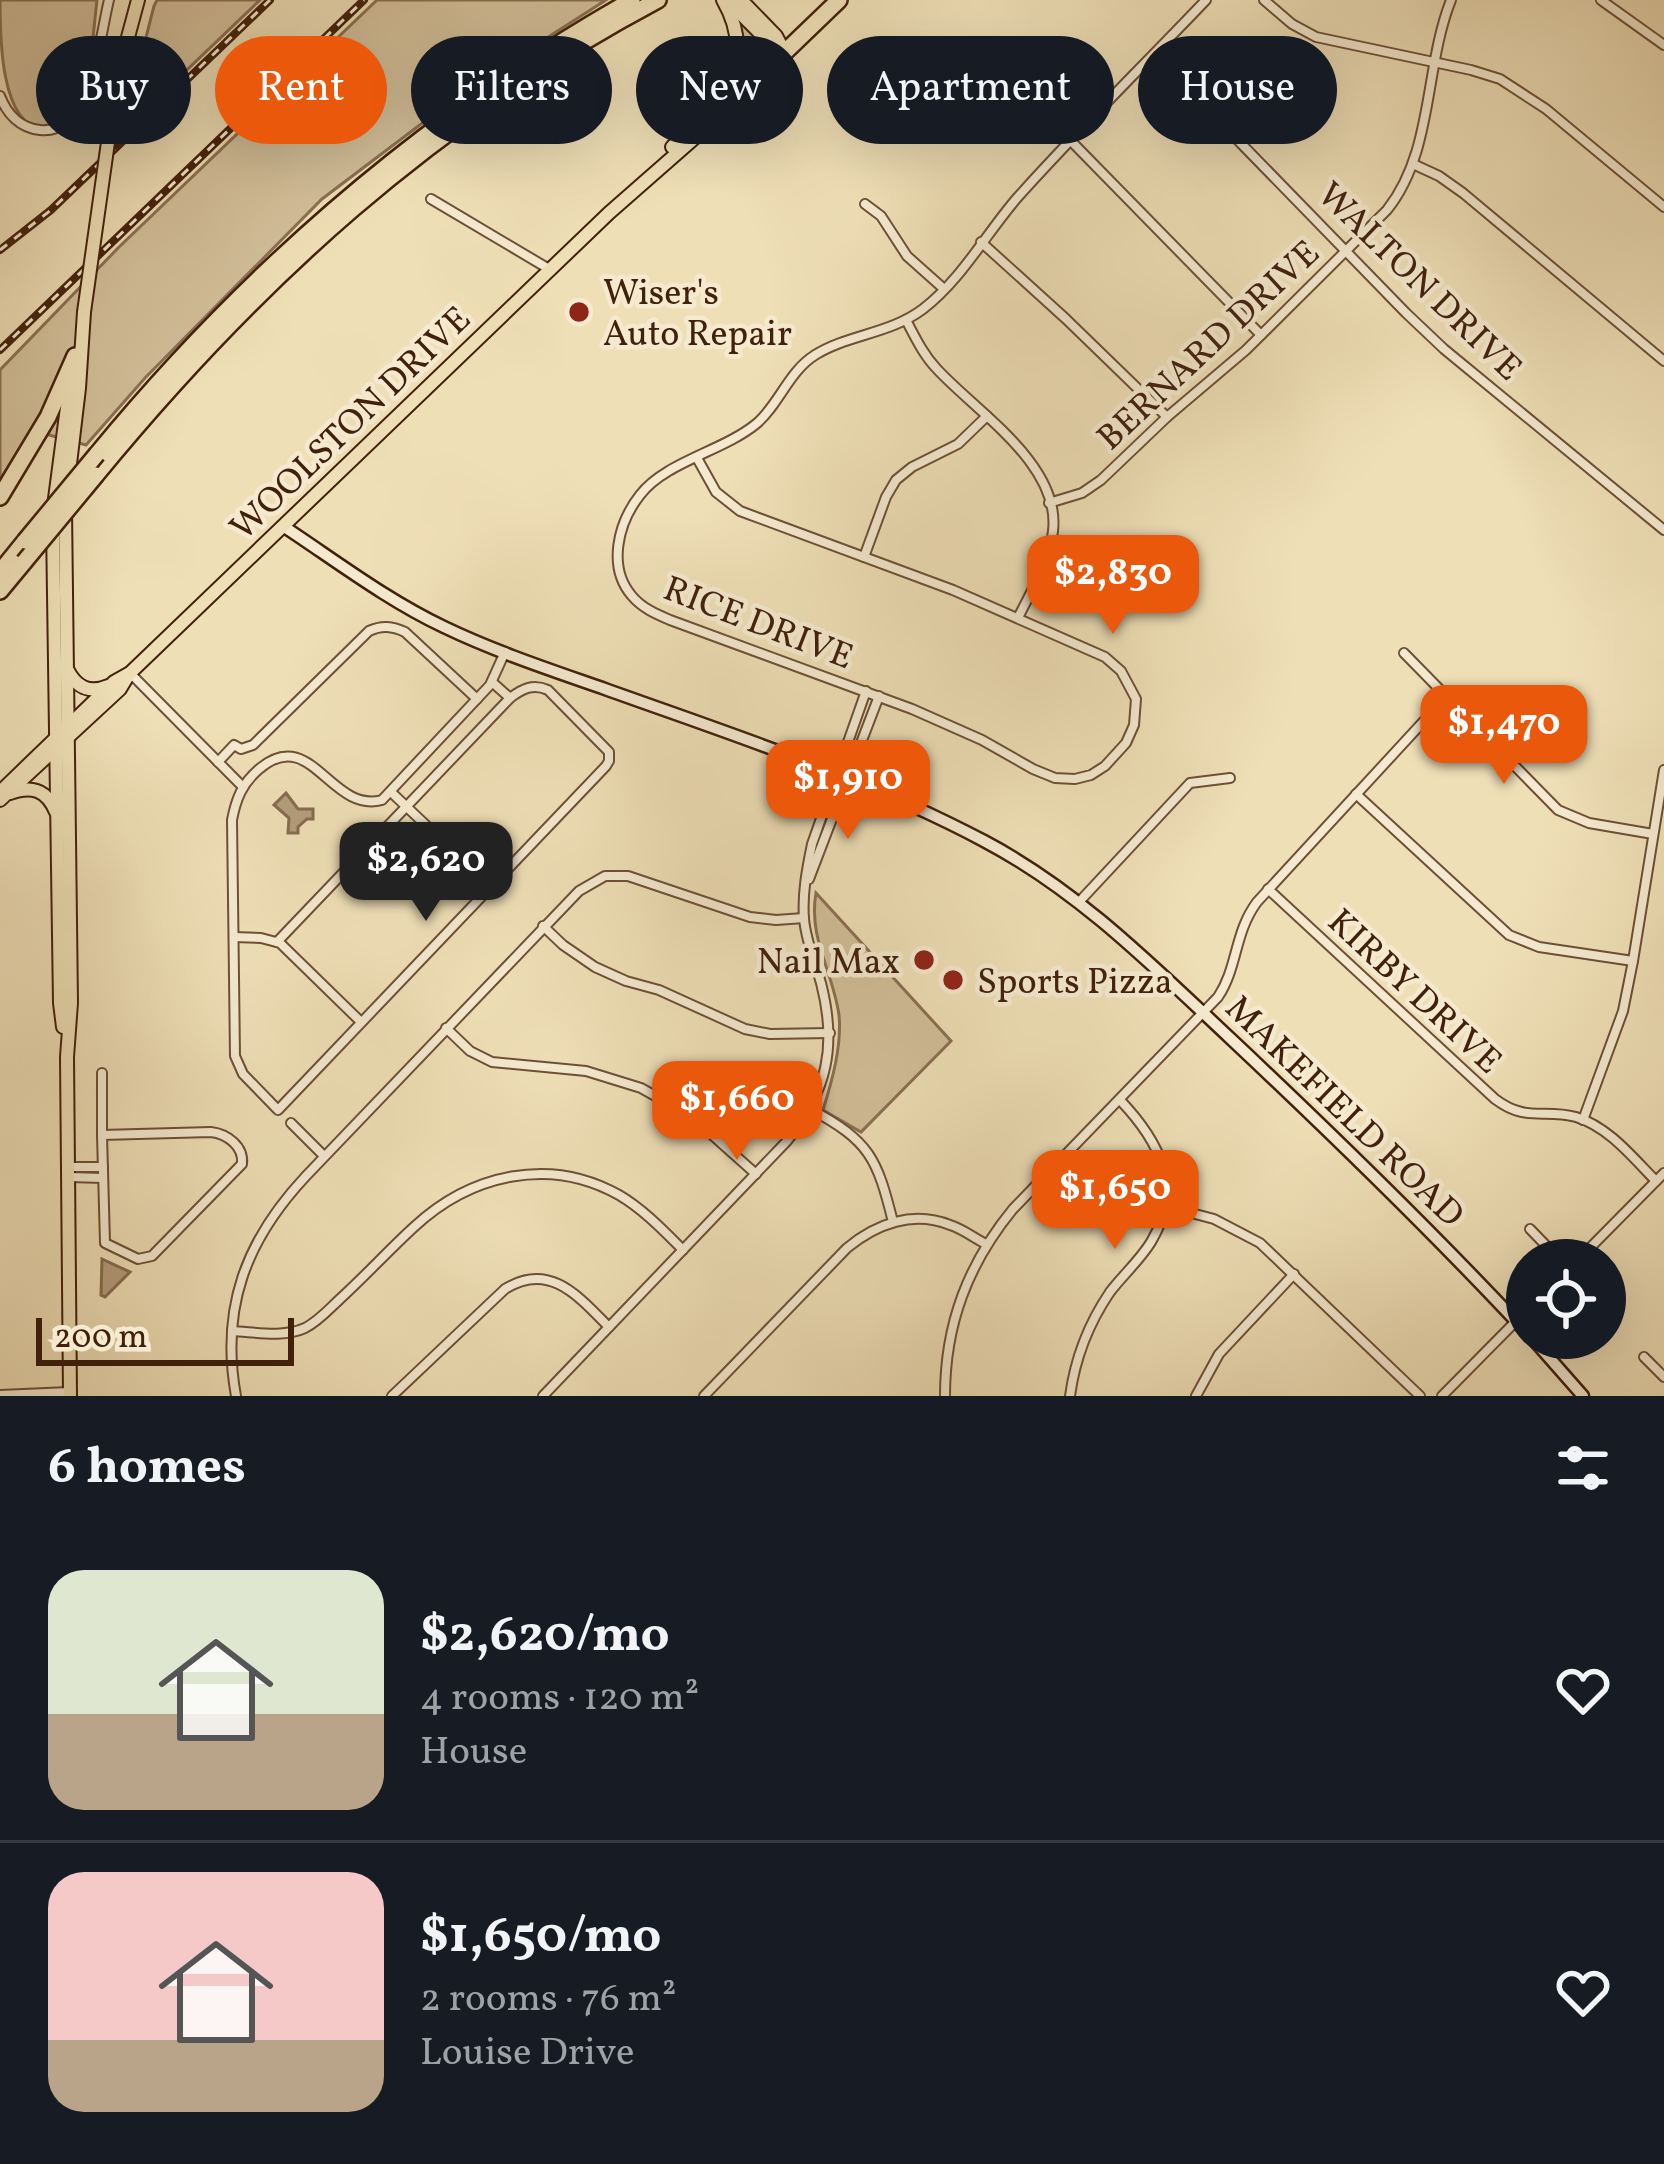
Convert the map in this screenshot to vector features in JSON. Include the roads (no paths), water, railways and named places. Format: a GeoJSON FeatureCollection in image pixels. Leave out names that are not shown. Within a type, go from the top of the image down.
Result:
{"type":"FeatureCollection","features":[{"type":"Feature","properties":{"kind":"highway"},"geometry":{"type":"LineString","coordinates":[[0,572],[215,320],[341,202],[478,97],[632,0]]}},
{"type":"Feature","properties":{"kind":"highway"},"geometry":{"type":"LineString","coordinates":[[0,591],[171,385],[278,275],[349,211],[515,86],[658,0]]}},
{"type":"Feature","properties":{"kind":"highway"},"geometry":{"type":"LineString","coordinates":[[802,36],[839,0]]}},
{"type":"Feature","properties":{"kind":"highway"},"geometry":{"type":"LineString","coordinates":[[0,497],[48,417],[75,356]]}},
{"type":"Feature","properties":{"kind":"main road"},"geometry":{"type":"LineString","coordinates":[[67,1052],[60,1004],[57,817],[65,664],[65,514],[110,128],[125,42],[138,0]]}},
{"type":"Feature","properties":{"kind":"main road","name":"WOOLSTON DRIVE"},"geometry":{"type":"LineString","coordinates":[[725,0],[762,36]]}},
{"type":"Feature","properties":{"kind":"main road","name":"WOOLSTON DRIVE"},"geometry":{"type":"LineString","coordinates":[[61,738],[114,682],[130,673],[551,270],[726,89],[735,66],[737,39],[725,0]]}},
{"type":"Feature","properties":{"kind":"main road"},"geometry":{"type":"LineString","coordinates":[[741,0],[776,36]]}},
{"type":"Feature","properties":{"kind":"main road","name":"WOOLSTON DRIVE"},"geometry":{"type":"LineString","coordinates":[[609,213],[689,144]]}},
{"type":"Feature","properties":{"kind":"main road"},"geometry":{"type":"LineString","coordinates":[[70,1394],[67,1052],[71,1003],[52,562],[63,422],[85,312]]}},
{"type":"Feature","properties":{"kind":"main road"},"geometry":{"type":"LineString","coordinates":[[65,664],[84,688],[98,690],[114,682]]}},
{"type":"Feature","properties":{"kind":"main road","name":"WOOLSTON DRIVE"},"geometry":{"type":"LineString","coordinates":[[61,738],[121,688],[130,673]]}},
{"type":"Feature","properties":{"kind":"main road"},"geometry":{"type":"LineString","coordinates":[[3,795],[61,738]]}},
{"type":"Feature","properties":{"kind":"main road"},"geometry":{"type":"LineString","coordinates":[[3,795],[27,789],[41,792],[57,817]]}},
{"type":"Feature","properties":{"kind":"street"},"geometry":{"type":"LineString","coordinates":[[0,95],[14,118],[30,128],[46,131],[67,123],[80,107],[92,72],[109,0]]}},
{"type":"Feature","properties":{"kind":"street","name":"RICE DRIVE"},"geometry":{"type":"LineString","coordinates":[[1171,36],[1206,0]]}},
{"type":"Feature","properties":{"kind":"street"},"geometry":{"type":"LineString","coordinates":[[1264,0],[1316,37],[1486,74],[1516,88],[1664,207]]}},
{"type":"Feature","properties":{"kind":"street","name":"BERNARD DRIVE"},"geometry":{"type":"LineString","coordinates":[[1049,503],[1091,488],[1261,335],[1397,197],[1413,164],[1451,0]]}},
{"type":"Feature","properties":{"kind":"street"},"geometry":{"type":"LineString","coordinates":[[1601,0],[1664,45]]}},
{"type":"Feature","properties":{"kind":"street","name":"RICE DRIVE"},"geometry":{"type":"LineString","coordinates":[[1114,96],[1138,71]]}},
{"type":"Feature","properties":{"kind":"street","name":"RICE DRIVE"},"geometry":{"type":"LineString","coordinates":[[697,458],[716,492],[740,511],[1018,618],[1105,657],[1129,681],[1137,704],[1134,725],[1120,752],[1100,770],[1075,779],[1049,776],[982,740],[879,696],[670,620],[642,606],[627,590],[617,558],[625,520],[644,490],[697,458],[754,426],[810,358],[906,320],[944,289],[1068,144]]}},
{"type":"Feature","properties":{"kind":"street"},"geometry":{"type":"LineString","coordinates":[[1074,144],[1261,335]]}},
{"type":"Feature","properties":{"kind":"street","name":"WALTON DRIVE"},"geometry":{"type":"LineString","coordinates":[[1242,144],[1444,349],[1664,530]]}},
{"type":"Feature","properties":{"kind":"street"},"geometry":{"type":"LineString","coordinates":[[1413,164],[1463,193],[1664,361]]}},
{"type":"Feature","properties":{"kind":"street"},"geometry":{"type":"LineString","coordinates":[[431,199],[551,270]]}},
{"type":"Feature","properties":{"kind":"street"},"geometry":{"type":"LineString","coordinates":[[866,204],[881,216],[908,256],[944,289]]}},
{"type":"Feature","properties":{"kind":"street"},"geometry":{"type":"LineString","coordinates":[[982,242],[1168,417]]}},
{"type":"Feature","properties":{"kind":"street"},"geometry":{"type":"LineString","coordinates":[[906,320],[934,366],[1033,463],[1042,480],[1054,524],[1018,618]]}},
{"type":"Feature","properties":{"kind":"street"},"geometry":{"type":"LineString","coordinates":[[864,557],[896,481],[912,466],[958,444],[987,416]]}},
{"type":"Feature","properties":{"kind":"street","name":"MAKEFIELD ROAD"},"geometry":{"type":"LineString","coordinates":[[283,526],[413,611],[505,652],[843,776],[988,843],[1079,902],[1160,971],[1385,1185],[1506,1311]]}},
{"type":"Feature","properties":{"kind":"street"},"geometry":{"type":"LineString","coordinates":[[218,762],[234,745],[241,749],[253,745],[377,627],[405,632],[477,699]]}},
{"type":"Feature","properties":{"kind":"street"},"geometry":{"type":"LineString","coordinates":[[277,942],[510,698],[531,686],[548,689],[606,746],[610,756],[606,766],[278,1110],[243,1074],[235,1057],[232,820],[242,786],[267,762],[300,758],[346,796],[358,802],[382,800],[492,682],[505,652]]}},
{"type":"Feature","properties":{"kind":"street"},"geometry":{"type":"LineString","coordinates":[[1404,653],[1558,810],[1589,823],[1654,834]]}},
{"type":"Feature","properties":{"kind":"street"},"geometry":{"type":"LineString","coordinates":[[130,673],[242,786]]}},
{"type":"Feature","properties":{"kind":"street"},"geometry":{"type":"LineString","coordinates":[[492,682],[510,698]]}},
{"type":"Feature","properties":{"kind":"street"},"geometry":{"type":"LineString","coordinates":[[843,776],[866,691]]}},
{"type":"Feature","properties":{"kind":"street"},"geometry":{"type":"LineString","coordinates":[[543,1396],[787,1141],[810,1109],[824,1077],[830,1033],[804,918],[812,844],[879,696]]}},
{"type":"Feature","properties":{"kind":"street"},"geometry":{"type":"LineString","coordinates":[[945,1396],[946,1355],[956,1311],[986,1244],[1013,1209],[1203,1013],[1226,985],[1248,913],[1446,697]]}},
{"type":"Feature","properties":{"kind":"street"},"geometry":{"type":"LineString","coordinates":[[1656,1181],[1608,1134],[1583,1120],[1623,1011],[1664,770]]}},
{"type":"Feature","properties":{"kind":"street"},"geometry":{"type":"LineString","coordinates":[[1079,902],[1190,783],[1230,778]]}},
{"type":"Feature","properties":{"kind":"street"},"geometry":{"type":"LineString","coordinates":[[391,792],[490,887]]}},
{"type":"Feature","properties":{"kind":"street"},"geometry":{"type":"LineString","coordinates":[[1357,794],[1509,935],[1538,947],[1633,961]]}},
{"type":"Feature","properties":{"kind":"street"},"geometry":{"type":"LineString","coordinates":[[236,1396],[231,1359],[236,1296],[248,1258],[273,1214],[543,926],[590,882],[619,875],[750,916],[804,918]]}},
{"type":"Feature","properties":{"kind":"street","name":"KIRBY DRIVE"},"geometry":{"type":"LineString","coordinates":[[1268,890],[1495,1099],[1526,1114],[1583,1120]]}},
{"type":"Feature","properties":{"kind":"street"},"geometry":{"type":"LineString","coordinates":[[543,926],[595,967],[745,1029],[770,1034],[830,1033]]}},
{"type":"Feature","properties":{"kind":"street"},"geometry":{"type":"LineString","coordinates":[[234,937],[277,942],[362,1023]]}},
{"type":"Feature","properties":{"kind":"street"},"geometry":{"type":"LineString","coordinates":[[446,1028],[470,1051],[492,1062],[586,1071],[641,1088],[702,1124],[756,1174]]}},
{"type":"Feature","properties":{"kind":"street"},"geometry":{"type":"LineString","coordinates":[[102,1073],[102,1135],[106,1244],[146,1259],[242,1164],[238,1147],[219,1133],[102,1135]]}},
{"type":"Feature","properties":{"kind":"street"},"geometry":{"type":"LineString","coordinates":[[1070,1396],[1076,1362],[1093,1321],[1153,1240],[1165,1206],[1159,1152],[1145,1126],[1120,1100]]}},
{"type":"Feature","properties":{"kind":"street"},"geometry":{"type":"LineString","coordinates":[[810,1109],[846,1130],[872,1156],[893,1222]]}},
{"type":"Feature","properties":{"kind":"street"},"geometry":{"type":"LineString","coordinates":[[291,1123],[324,1156]]}},
{"type":"Feature","properties":{"kind":"street"},"geometry":{"type":"LineString","coordinates":[[69,1172],[103,1172]]}},
{"type":"Feature","properties":{"kind":"street"},"geometry":{"type":"LineString","coordinates":[[1599,1239],[1664,1173]]}},
{"type":"Feature","properties":{"kind":"street"},"geometry":{"type":"LineString","coordinates":[[232,1331],[273,1334],[305,1328],[446,1201],[510,1175],[564,1176],[609,1190],[632,1203],[683,1250]]}},
{"type":"Feature","properties":{"kind":"street"},"geometry":{"type":"LineString","coordinates":[[1165,1206],[1247,1234],[1420,1396]]}},
{"type":"Feature","properties":{"kind":"street"},"geometry":{"type":"LineString","coordinates":[[704,1396],[847,1248],[874,1229],[893,1222],[940,1221],[986,1244]]}},
{"type":"Feature","properties":{"kind":"street"},"geometry":{"type":"LineString","coordinates":[[1530,1229],[1540,1239]]}},
{"type":"Feature","properties":{"kind":"street"},"geometry":{"type":"LineString","coordinates":[[1196,1396],[1219,1354],[1294,1274]]}},
{"type":"Feature","properties":{"kind":"street"},"geometry":{"type":"LineString","coordinates":[[392,1396],[505,1288],[522,1280],[561,1285],[609,1327]]}},
{"type":"Feature","properties":{"kind":"street"},"geometry":{"type":"LineString","coordinates":[[1442,1396],[1506,1331]]}},
{"type":"Feature","properties":{"kind":"street"},"geometry":{"type":"LineString","coordinates":[[1644,1357],[1664,1377]]}},
{"type":"Feature","properties":{"kind":"street","name":"MAKEFIELD ROAD"},"geometry":{"type":"LineString","coordinates":[[1550,1359],[1583,1396]]}},
{"type":"Feature","properties":{"kind":"street"},"geometry":{"type":"LineString","coordinates":[[0,1395],[70,1394]]}},
{"type":"Feature","properties":{"kind":"railway"},"geometry":{"type":"LineString","coordinates":[[0,250],[51,210],[270,0]]}},
{"type":"Feature","properties":{"kind":"railway"},"geometry":{"type":"LineString","coordinates":[[0,350],[364,0]]}},
{"type":"Feature","properties":{"kind":"place","name":"Wiser's Auto Repair"},"geometry":{"type":"Point","coordinates":[579,312]}},
{"type":"Feature","properties":{"kind":"place","name":"Nail Max"},"geometry":{"type":"Point","coordinates":[924,960]}},
{"type":"Feature","properties":{"kind":"place","name":"Sports Pizza"},"geometry":{"type":"Point","coordinates":[953,980]}}]}
